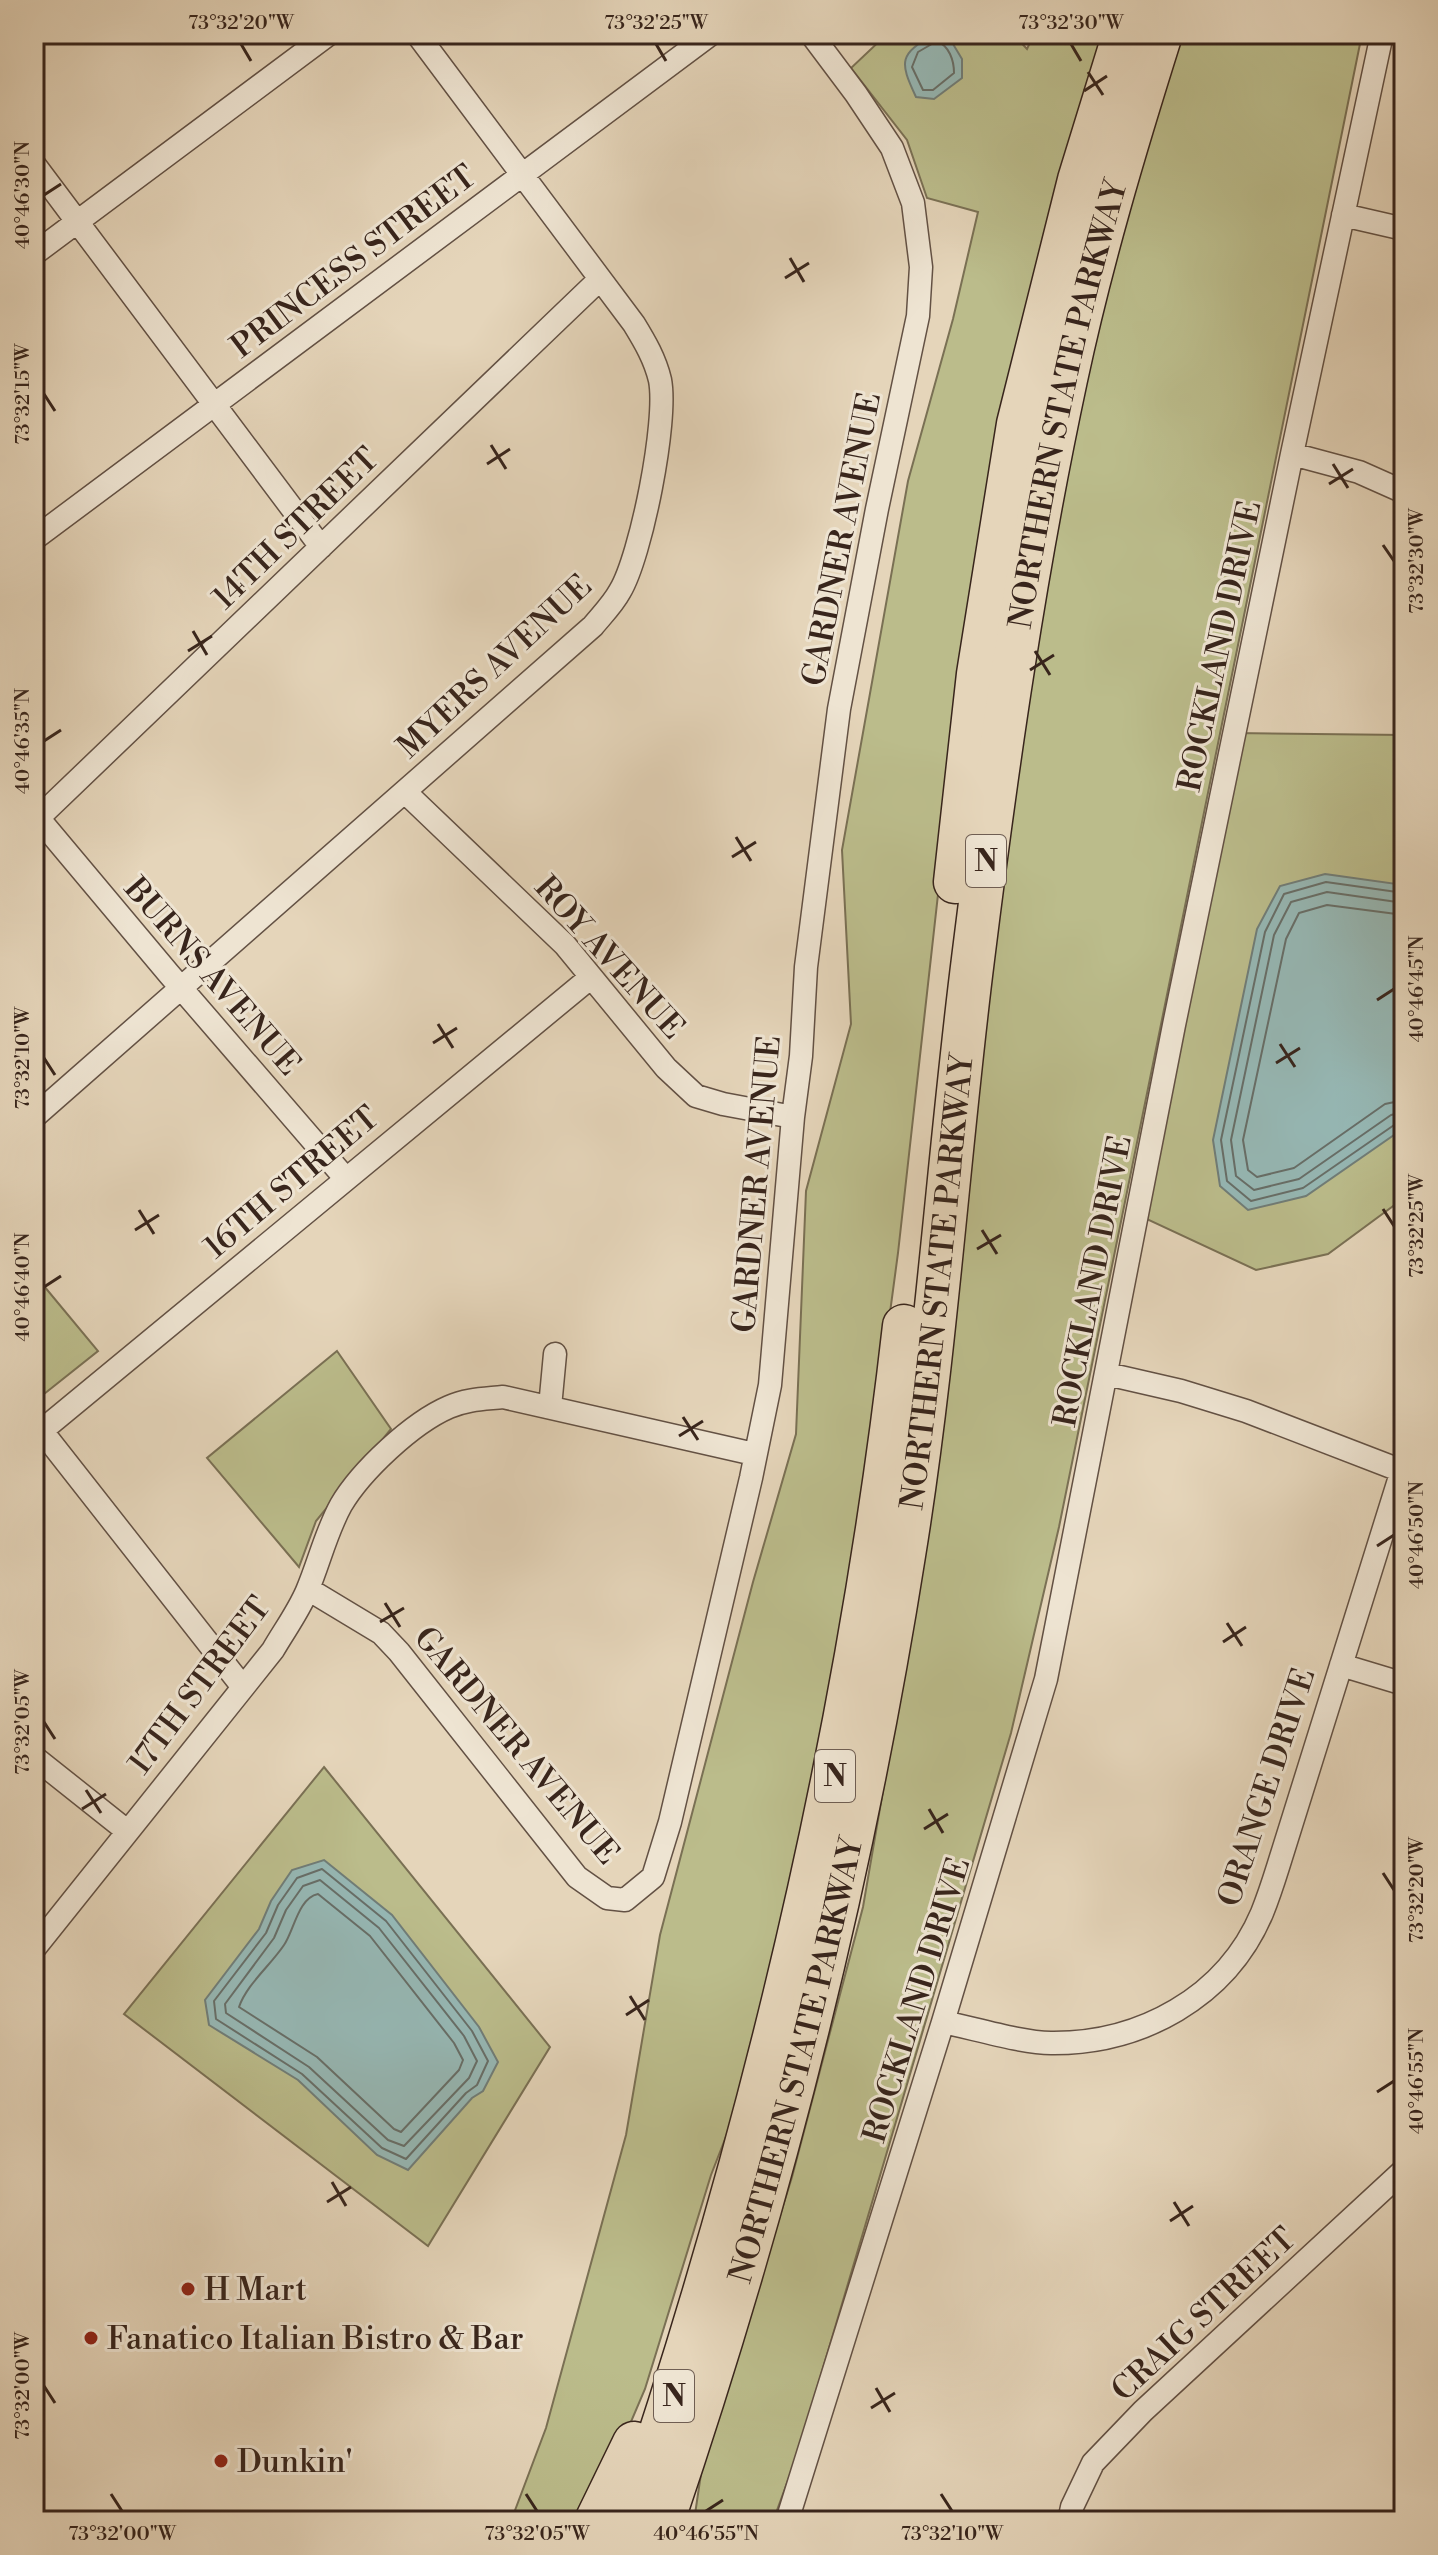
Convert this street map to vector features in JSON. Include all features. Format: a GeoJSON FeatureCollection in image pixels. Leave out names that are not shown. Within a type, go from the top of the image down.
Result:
{"type":"FeatureCollection","features":[{"type":"Feature","properties":{"kind":"highway","name":"NORTHERN STATE PARKWAY"},"geometry":{"type":"LineString","coordinates":[[631,2521],[673,2398],[752,2127],[805,1917],[861,1634],[894,1420],[978,674],[1018,424],[1079,180],[1124,34]]}},
{"type":"Feature","properties":{"kind":"highway","name":"NORTHERN STATE PARKWAY"},"geometry":{"type":"LineString","coordinates":[[663,2521],[723,2337],[798,2071],[866,1771],[905,1553],[923,1422],[972,965],[999,762],[1035,543],[1066,377],[1114,185],[1161,34]]}},
{"type":"Feature","properties":{"kind":"highway"},"geometry":{"type":"LineString","coordinates":[[596,2521],[710,2270]]}},
{"type":"Feature","properties":{"kind":"highway"},"geometry":{"type":"LineString","coordinates":[[688,2521],[723,2337]]}},
{"type":"Feature","properties":{"kind":"street"},"geometry":{"type":"LineString","coordinates":[[34,254],[329,34]]}},
{"type":"Feature","properties":{"kind":"street","name":"MYERS AVENUE"},"geometry":{"type":"LineString","coordinates":[[34,1117],[593,626],[620,592],[631,568],[661,429],[660,379],[650,351],[634,324],[417,34]]}},
{"type":"Feature","properties":{"kind":"street","name":"PRINCESS STREET"},"geometry":{"type":"LineString","coordinates":[[34,539],[711,34]]}},
{"type":"Feature","properties":{"kind":"street","name":"GARDNER AVENUE"},"geometry":{"type":"LineString","coordinates":[[308,1589],[381,1633],[399,1652],[577,1877],[607,1898],[625,1900],[653,1877],[670,1822],[770,1385],[801,1056],[806,967],[839,709],[918,316],[921,267],[913,203],[892,148],[811,34]]}},
{"type":"Feature","properties":{"kind":"street","name":"ROCKLAND DRIVE"},"geometry":{"type":"LineString","coordinates":[[787,2521],[1046,1679],[1174,1025],[1382,34]]}},
{"type":"Feature","properties":{"kind":"street"},"geometry":{"type":"LineString","coordinates":[[34,164],[321,547]]}},
{"type":"Feature","properties":{"kind":"street"},"geometry":{"type":"LineString","coordinates":[[1343,215],[1404,229]]}},
{"type":"Feature","properties":{"kind":"street","name":"14TH STREET"},"geometry":{"type":"LineString","coordinates":[[35,818],[599,280]]}},
{"type":"Feature","properties":{"kind":"street"},"geometry":{"type":"LineString","coordinates":[[1292,454],[1359,472],[1404,492]]}},
{"type":"Feature","properties":{"kind":"street","name":"ROY AVENUE"},"geometry":{"type":"LineString","coordinates":[[405,792],[565,945],[666,1068],[696,1096],[793,1117]]}},
{"type":"Feature","properties":{"kind":"street","name":"BURNS AVENUE"},"geometry":{"type":"LineString","coordinates":[[35,818],[346,1179]]}},
{"type":"Feature","properties":{"kind":"street","name":"16TH STREET"},"geometry":{"type":"LineString","coordinates":[[38,1434],[590,978]]}},
{"type":"Feature","properties":{"kind":"street"},"geometry":{"type":"LineString","coordinates":[[550,1407],[555,1354]]}},
{"type":"Feature","properties":{"kind":"street"},"geometry":{"type":"LineString","coordinates":[[1107,1374],[1181,1391],[1246,1411],[1403,1468]]}},
{"type":"Feature","properties":{"kind":"street","name":"17TH STREET"},"geometry":{"type":"LineString","coordinates":[[34,1949],[273,1650],[308,1589],[339,1509],[354,1485],[377,1460],[423,1422],[448,1407],[473,1399],[503,1397],[754,1454]]}},
{"type":"Feature","properties":{"kind":"street"},"geometry":{"type":"LineString","coordinates":[[38,1434],[242,1686]]}},
{"type":"Feature","properties":{"kind":"street","name":"ORANGE DRIVE"},"geometry":{"type":"LineString","coordinates":[[943,2022],[1048,2043],[1120,2036],[1159,2022],[1205,1992],[1236,1958],[1261,1916],[1403,1468]]}},
{"type":"Feature","properties":{"kind":"street"},"geometry":{"type":"LineString","coordinates":[[1341,1665],[1404,1684]]}},
{"type":"Feature","properties":{"kind":"street"},"geometry":{"type":"LineString","coordinates":[[34,1757],[127,1831]]}},
{"type":"Feature","properties":{"kind":"street","name":"CRAIG STREET"},"geometry":{"type":"LineString","coordinates":[[1069,2521],[1072,2507],[1093,2463],[1143,2411],[1404,2170]]}},
{"type":"Feature","properties":{"kind":"green space"},"geometry":{"type":"Polygon","coordinates":[[[887,34],[1013,34],[1027,49],[1034,34],[1115,34],[950,787],[898,1253],[873,1439],[804,1836],[734,2116],[711,2175],[645,2389],[604,2485],[584,2521],[511,2521],[546,2428],[626,2135],[660,1935],[753,1582],[796,1434],[806,1191],[851,1024],[842,850],[908,481],[953,319],[978,212],[927,198],[907,140],[851,68],[887,34]]]}},
{"type":"Feature","properties":{"kind":"green space"},"geometry":{"type":"Polygon","coordinates":[[[1174,34],[1362,34],[1059,1527],[1011,1733],[797,2456],[773,2521],[694,2521],[702,2467],[792,2177],[863,1907],[895,1721],[1004,800],[1091,316],[1174,34]]]}},
{"type":"Feature","properties":{"kind":"green space"},"geometry":{"type":"Polygon","coordinates":[[[1234,733],[1404,735],[1404,1198],[1328,1254],[1256,1270],[1138,1215],[1234,733]]]}},
{"type":"Feature","properties":{"kind":"green space"},"geometry":{"type":"Polygon","coordinates":[[[34,1274],[98,1351],[34,1402],[34,1274]]]}},
{"type":"Feature","properties":{"kind":"green space"},"geometry":{"type":"Polygon","coordinates":[[[337,1351],[391,1429],[316,1521],[299,1567],[207,1458],[337,1351]]]}},
{"type":"Feature","properties":{"kind":"green space"},"geometry":{"type":"Polygon","coordinates":[[[324,1767],[550,2047],[428,2246],[124,2014],[324,1767]]]}},
{"type":"Feature","properties":{"kind":"water"},"geometry":{"type":"Polygon","coordinates":[[[935,34],[950,39],[962,59],[962,78],[934,99],[916,97],[907,75],[906,60],[914,47],[935,34]]]}},
{"type":"Feature","properties":{"kind":"water"},"geometry":{"type":"Polygon","coordinates":[[[1325,874],[1404,885],[1404,1128],[1306,1196],[1248,1210],[1220,1186],[1213,1140],[1257,929],[1280,886],[1325,874]]]}},
{"type":"Feature","properties":{"kind":"water"},"geometry":{"type":"Polygon","coordinates":[[[324,1860],[392,1915],[479,2027],[498,2062],[483,2091],[472,2098],[408,2170],[377,2155],[298,2080],[209,2025],[205,2000],[259,1929],[271,1901],[292,1870],[324,1860]]]}},
{"type":"Feature","properties":{"kind":"place","name":"H Mart"},"geometry":{"type":"Point","coordinates":[188,2289]}},
{"type":"Feature","properties":{"kind":"place","name":"Fanatico Italian Bistro & Bar"},"geometry":{"type":"Point","coordinates":[91,2338]}},
{"type":"Feature","properties":{"kind":"place","name":"Dunkin'"},"geometry":{"type":"Point","coordinates":[221,2461]}}]}
